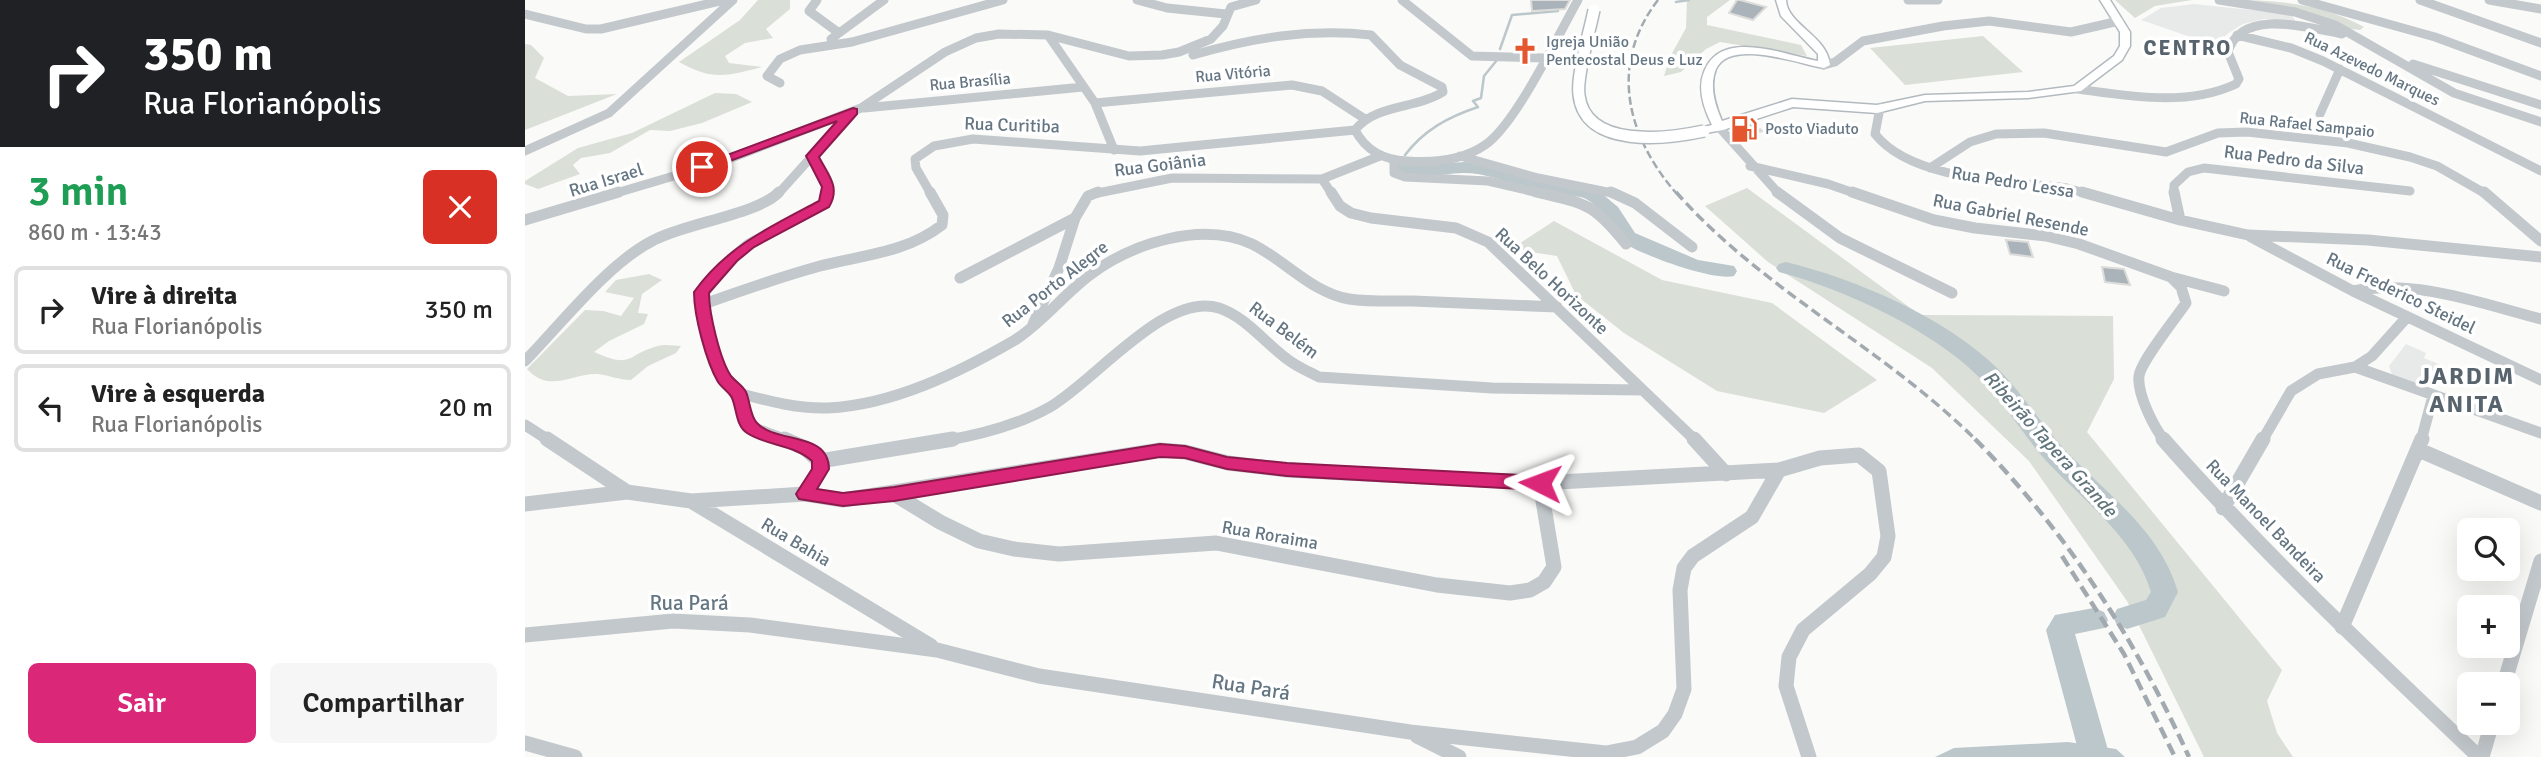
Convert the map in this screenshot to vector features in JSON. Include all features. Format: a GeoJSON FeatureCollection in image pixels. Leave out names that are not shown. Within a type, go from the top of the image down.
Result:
{"type":"FeatureCollection","features":[{"type":"Feature","properties":{"kind":"main road"},"geometry":{"type":"LineString","coordinates":[[1719,127],[1710,108],[1707,85],[1710,64],[1720,55],[1749,50],[1824,65],[1823,53],[1786,14],[1780,4],[1781,0]]}},
{"type":"Feature","properties":{"kind":"main road"},"geometry":{"type":"LineString","coordinates":[[1595,5],[1578,93],[1579,103],[1584,113],[1596,123],[1627,136],[1661,139],[1705,131],[1792,103],[1880,108],[1925,98],[2028,95],[2077,89],[2118,58],[2125,46],[2125,32],[2105,0]]}},
{"type":"Feature","properties":{"kind":"street"},"geometry":{"type":"LineString","coordinates":[[525,14],[586,29],[601,29],[724,0]]}},
{"type":"Feature","properties":{"kind":"street"},"geometry":{"type":"LineString","coordinates":[[525,151],[610,113],[733,0]]}},
{"type":"Feature","properties":{"kind":"street"},"geometry":{"type":"LineString","coordinates":[[817,0],[809,11],[839,33]]}},
{"type":"Feature","properties":{"kind":"street"},"geometry":{"type":"LineString","coordinates":[[831,40],[884,0]]}},
{"type":"Feature","properties":{"kind":"street"},"geometry":{"type":"LineString","coordinates":[[780,83],[767,76],[781,59],[810,47],[852,42],[1003,0]]}},
{"type":"Feature","properties":{"kind":"street"},"geometry":{"type":"LineString","coordinates":[[1137,0],[1167,8],[1226,14]]}},
{"type":"Feature","properties":{"kind":"street"},"geometry":{"type":"LineString","coordinates":[[1148,56],[1179,52],[1211,39],[1223,26],[1231,7],[1256,0]]}},
{"type":"Feature","properties":{"kind":"street"},"geometry":{"type":"LineString","coordinates":[[1402,0],[1472,55],[1546,58]]}},
{"type":"Feature","properties":{"kind":"street"},"geometry":{"type":"LineString","coordinates":[[1148,56],[1162,60],[1183,58],[1230,43],[1297,33],[1361,33],[1376,37],[1400,65],[1442,87],[1443,92],[1438,96],[1365,119],[1355,130],[1367,148],[1380,156],[1417,163],[1459,156],[1478,149],[1493,139],[1504,127],[1546,58],[1577,0]]}},
{"type":"Feature","properties":{"kind":"street"},"geometry":{"type":"LineString","coordinates":[[1908,0],[1938,0]]}},
{"type":"Feature","properties":{"kind":"street"},"geometry":{"type":"LineString","coordinates":[[2219,0],[2295,12],[2325,21],[2360,37],[2454,93],[2541,122]]}},
{"type":"Feature","properties":{"kind":"street"},"geometry":{"type":"LineString","coordinates":[[2302,0],[2435,37],[2541,76]]}},
{"type":"Feature","properties":{"kind":"street"},"geometry":{"type":"LineString","coordinates":[[2420,0],[2541,43]]}},
{"type":"Feature","properties":{"kind":"street"},"geometry":{"type":"LineString","coordinates":[[2489,0],[2541,9]]}},
{"type":"Feature","properties":{"kind":"street"},"geometry":{"type":"LineString","coordinates":[[2343,11],[2431,30],[2541,70]]}},
{"type":"Feature","properties":{"kind":"street"},"geometry":{"type":"LineString","coordinates":[[1824,65],[1835,62],[1854,46],[1871,38],[1943,26],[1989,21],[2071,33],[2119,21]]}},
{"type":"Feature","properties":{"kind":"street"},"geometry":{"type":"LineString","coordinates":[[2077,89],[2109,94],[2174,97],[2231,88],[2239,79],[2228,53],[2237,35],[2251,27],[2278,24],[2360,37]]}},
{"type":"Feature","properties":{"kind":"street","name":"Rua Israel"},"geometry":{"type":"LineString","coordinates":[[525,220],[721,162],[857,110],[945,52],[967,41],[999,34],[1048,35],[1129,56],[1148,56]]}},
{"type":"Feature","properties":{"kind":"street"},"geometry":{"type":"LineString","coordinates":[[1048,35],[1095,103],[1114,150]]}},
{"type":"Feature","properties":{"kind":"street","name":"Rua Azevedo Marques"},"geometry":{"type":"LineString","coordinates":[[2237,35],[2291,48],[2340,69],[2541,171]]}},
{"type":"Feature","properties":{"kind":"street"},"geometry":{"type":"LineString","coordinates":[[2390,56],[2541,105]]}},
{"type":"Feature","properties":{"kind":"street"},"geometry":{"type":"LineString","coordinates":[[2320,114],[2340,69]]}},
{"type":"Feature","properties":{"kind":"street"},"geometry":{"type":"LineString","coordinates":[[1060,90],[1076,77]]}},
{"type":"Feature","properties":{"kind":"street"},"geometry":{"type":"LineString","coordinates":[[2089,78],[2093,85],[2109,94]]}},
{"type":"Feature","properties":{"kind":"street","name":"Rua Vitória"},"geometry":{"type":"LineString","coordinates":[[1095,103],[1292,85],[1322,91],[1365,119]]}},
{"type":"Feature","properties":{"kind":"street","name":"Rua Brasília"},"geometry":{"type":"LineString","coordinates":[[857,110],[1083,87]]}},
{"type":"Feature","properties":{"kind":"street","name":"Rua Pedro Lessa"},"geometry":{"type":"LineString","coordinates":[[1880,108],[1875,134],[1882,144],[1914,163],[1930,168],[2067,188],[2180,220],[2248,235],[2368,240],[2541,257]]}},
{"type":"Feature","properties":{"kind":"street"},"geometry":{"type":"LineString","coordinates":[[525,361],[621,261],[653,240],[687,226],[756,206],[776,196],[857,110]]}},
{"type":"Feature","properties":{"kind":"street"},"geometry":{"type":"LineString","coordinates":[[1719,127],[1750,166],[1779,195],[1840,238],[1952,293]]}},
{"type":"Feature","properties":{"kind":"street","name":"Rua Curitiba"},"geometry":{"type":"LineString","coordinates":[[701,305],[797,273],[883,251],[932,234],[942,225],[943,215],[916,167],[915,159],[934,146],[973,139],[1044,142],[1114,150],[1205,146],[1355,130]]}},
{"type":"Feature","properties":{"kind":"street","name":"Rua Rafael Sampaio"},"geometry":{"type":"LineString","coordinates":[[1930,168],[1976,139],[2009,134],[2046,134],[2166,152],[2182,150],[2208,136],[2223,132],[2309,138],[2369,146],[2442,167],[2491,195],[2541,241]]}},
{"type":"Feature","properties":{"kind":"street"},"geometry":{"type":"LineString","coordinates":[[805,494],[820,469],[817,455],[749,426],[738,393],[725,380],[719,366],[701,305],[701,292],[732,258],[749,244],[824,204],[829,196],[828,187],[812,156]]}},
{"type":"Feature","properties":{"kind":"street","name":"Rua Goiânia"},"geometry":{"type":"LineString","coordinates":[[1030,330],[1059,268],[1075,218],[1088,196],[1101,191],[1172,178],[1322,179],[1380,156]]}},
{"type":"Feature","properties":{"kind":"street"},"geometry":{"type":"LineString","coordinates":[[1459,156],[1538,178],[1615,193],[1635,203],[1692,247]]}},
{"type":"Feature","properties":{"kind":"street"},"geometry":{"type":"LineString","coordinates":[[1394,160],[1394,173],[1405,177],[1488,181],[1586,204],[1605,218],[1626,244]]}},
{"type":"Feature","properties":{"kind":"street","name":"Rua Gabriel Resende"},"geometry":{"type":"LineString","coordinates":[[1750,166],[1828,184],[1934,220],[1975,228],[2046,236],[2079,244],[2171,277],[2224,291]]}},
{"type":"Feature","properties":{"kind":"street","name":"Rua Pedro da Silva"},"geometry":{"type":"LineString","coordinates":[[2180,220],[2174,201],[2174,184],[2188,172],[2204,168],[2410,191]]}},
{"type":"Feature","properties":{"kind":"street","name":"Rua Belo Horizonte"},"geometry":{"type":"LineString","coordinates":[[1322,179],[1340,206],[1351,213],[1371,218],[1456,228],[1488,242],[1726,474]]}},
{"type":"Feature","properties":{"kind":"street"},"geometry":{"type":"LineString","coordinates":[[960,278],[1075,218]]}},
{"type":"Feature","properties":{"kind":"street","name":"Rua Porto Alegre"},"geometry":{"type":"LineString","coordinates":[[738,393],[770,403],[817,408],[863,406],[902,394],[988,354],[1030,330],[1078,284],[1125,252],[1146,244],[1207,235],[1236,237],[1256,244],[1275,255],[1316,289],[1348,299],[1557,307]]}},
{"type":"Feature","properties":{"kind":"street","name":"Rua Frederico Steidel"},"geometry":{"type":"LineString","coordinates":[[2248,235],[2353,291],[2541,380]]}},
{"type":"Feature","properties":{"kind":"street","name":"Rua Manoel Bandeira"},"geometry":{"type":"LineString","coordinates":[[2171,277],[2181,287],[2186,303],[2150,355],[2139,376],[2143,400],[2156,431],[2223,508],[2342,627],[2480,757]]}},
{"type":"Feature","properties":{"kind":"street"},"geometry":{"type":"LineString","coordinates":[[2353,291],[2395,285],[2540,319]]}},
{"type":"Feature","properties":{"kind":"street","name":"Rua Belém"},"geometry":{"type":"LineString","coordinates":[[820,461],[972,434],[1045,408],[1073,392],[1167,315],[1186,306],[1207,304],[1237,316],[1296,365],[1319,377],[1492,388],[1642,390]]}},
{"type":"Feature","properties":{"kind":"street"},"geometry":{"type":"LineString","coordinates":[[2223,508],[2291,391],[2318,374],[2355,367],[2372,356],[2407,317]]}},
{"type":"Feature","properties":{"kind":"street"},"geometry":{"type":"LineString","coordinates":[[2355,367],[2541,433]]}},
{"type":"Feature","properties":{"kind":"street"},"geometry":{"type":"LineString","coordinates":[[2342,627],[2419,450],[2433,396]]}},
{"type":"Feature","properties":{"kind":"street","name":"Rua Bahia"},"geometry":{"type":"LineString","coordinates":[[525,425],[627,492]]}},
{"type":"Feature","properties":{"kind":"street"},"geometry":{"type":"LineString","coordinates":[[691,501],[805,494],[843,500],[1160,450],[1185,452],[1227,463],[1287,470],[1540,483],[1779,470],[1820,458],[1859,455],[1879,471],[1883,483],[1888,536],[1884,556],[1870,574],[1803,629],[1789,657],[1786,686],[1809,757]]}},
{"type":"Feature","properties":{"kind":"street"},"geometry":{"type":"LineString","coordinates":[[2419,450],[2541,503]]}},
{"type":"Feature","properties":{"kind":"street","name":"Rua Pará"},"geometry":{"type":"LineString","coordinates":[[525,635],[673,621],[711,621],[937,650],[1039,676],[1411,732],[1606,753],[1637,747],[1663,731],[1675,714],[1684,689],[1680,590],[1684,568],[1693,556],[1752,517],[1779,470]]}},
{"type":"Feature","properties":{"kind":"street","name":"Rua Roraima"},"geometry":{"type":"LineString","coordinates":[[894,494],[940,522],[979,541],[1014,549],[1059,554],[1216,543],[1437,584],[1510,593],[1530,590],[1544,582],[1553,567],[1540,483]]}},
{"type":"Feature","properties":{"kind":"street","name":"Rua Bahia"},"geometry":{"type":"LineString","coordinates":[[525,504],[627,492],[691,501],[937,650]]}},
{"type":"Feature","properties":{"kind":"street"},"geometry":{"type":"LineString","coordinates":[[2508,672],[2541,561]]}},
{"type":"Feature","properties":{"kind":"street"},"geometry":{"type":"LineString","coordinates":[[1411,732],[1459,757]]}},
{"type":"Feature","properties":{"kind":"street"},"geometry":{"type":"LineString","coordinates":[[2480,757],[2488,735]]}},
{"type":"Feature","properties":{"kind":"street"},"geometry":{"type":"LineString","coordinates":[[525,743],[575,757]]}},
{"type":"Feature","properties":{"kind":"shaded area"},"geometry":{"type":"Polygon","coordinates":[[[758,0],[790,0],[790,9],[766,29],[773,38],[745,43],[725,56],[729,63],[762,67],[720,75],[701,72],[679,62],[740,20],[758,0]]]}},
{"type":"Feature","properties":{"kind":"shaded area"},"geometry":{"type":"Polygon","coordinates":[[[1687,0],[1730,0],[1707,17],[1707,25],[1801,45],[1807,56],[1720,42],[1706,49],[1681,72],[1664,76],[1670,57],[1686,28],[1687,0]]]}},
{"type":"Feature","properties":{"kind":"shaded area"},"geometry":{"type":"Polygon","coordinates":[[[2115,0],[2192,0],[2155,6],[2135,18],[2115,0]]]}},
{"type":"Feature","properties":{"kind":"shaded area"},"geometry":{"type":"Polygon","coordinates":[[[2228,0],[2298,4],[2331,13],[2364,27],[2360,30],[2351,29],[2228,0]]]}},
{"type":"Feature","properties":{"kind":"shaded area"},"geometry":{"type":"Polygon","coordinates":[[[2194,4],[2291,14],[2296,22],[2264,19],[2243,24],[2227,34],[2217,46],[2141,20],[2161,8],[2194,4]]]}},
{"type":"Feature","properties":{"kind":"shaded area"},"geometry":{"type":"Polygon","coordinates":[[[1983,36],[2023,72],[1905,85],[1870,48],[1983,36]]]}},
{"type":"Feature","properties":{"kind":"shaded area"},"geometry":{"type":"Polygon","coordinates":[[[525,44],[531,45],[544,58],[535,78],[568,96],[617,94],[525,130],[525,44]]]}},
{"type":"Feature","properties":{"kind":"shaded area"},"geometry":{"type":"Polygon","coordinates":[[[715,93],[736,94],[752,102],[702,123],[670,131],[650,130],[610,153],[581,158],[573,165],[580,174],[538,189],[525,184],[525,181],[578,148],[632,133],[715,93]]]}},
{"type":"Feature","properties":{"kind":"shaded area"},"geometry":{"type":"Polygon","coordinates":[[[1747,188],[1920,315],[2113,316],[2114,379],[2087,432],[2282,670],[2267,701],[2277,733],[2293,757],[2204,757],[2127,601],[2029,461],[1932,368],[1768,262],[1705,206],[1747,188]]]}},
{"type":"Feature","properties":{"kind":"shaded area"},"geometry":{"type":"Polygon","coordinates":[[[1554,221],[1662,280],[1772,303],[1877,380],[1824,413],[1717,391],[1624,333],[1576,295],[1557,256],[1511,249],[1554,221]]]}},
{"type":"Feature","properties":{"kind":"shaded area"},"geometry":{"type":"Polygon","coordinates":[[[649,274],[662,280],[642,294],[638,313],[648,314],[644,324],[609,341],[594,352],[623,360],[658,346],[681,346],[676,353],[648,366],[631,380],[597,374],[553,381],[544,380],[527,369],[585,310],[621,316],[634,298],[605,292],[616,280],[649,274]]]}},
{"type":"Feature","properties":{"kind":"shaded area"},"geometry":{"type":"Polygon","coordinates":[[[2406,344],[2426,353],[2424,358],[2441,365],[2426,388],[2392,375],[2389,366],[2406,344]]]}},
{"type":"Feature","properties":{"kind":"shaded area"},"geometry":{"type":"Polygon","coordinates":[[[2068,742],[2116,749],[2125,757],[1935,757],[1954,748],[2068,742]]]}},
{"type":"Feature","properties":{"kind":"building"},"geometry":{"type":"Polygon","coordinates":[[[1531,0],[1570,0],[1565,9],[1532,11],[1531,0]]]}},
{"type":"Feature","properties":{"kind":"building"},"geometry":{"type":"Polygon","coordinates":[[[1737,0],[1766,7],[1753,20],[1729,13],[1737,0]]]}},
{"type":"Feature","properties":{"kind":"building","name":"Posto Viaduto"},"geometry":{"type":"Polygon","coordinates":[[[1751,124],[1763,131],[1738,138],[1731,130],[1751,124]]]}},
{"type":"Feature","properties":{"kind":"building"},"geometry":{"type":"Polygon","coordinates":[[[2006,240],[2028,242],[2033,257],[2010,254],[2006,240]]]}},
{"type":"Feature","properties":{"kind":"building"},"geometry":{"type":"Polygon","coordinates":[[[2102,267],[2124,269],[2130,285],[2105,282],[2102,267]]]}},
{"type":"Feature","properties":{"kind":"waterway","name":"Ribeirão Tapera Grande"},"geometry":{"type":"LineString","coordinates":[[1676,2],[1689,0]]}},
{"type":"Feature","properties":{"kind":"waterway","name":"Ribeirão Tapera Grande"},"geometry":{"type":"LineString","coordinates":[[1500,49],[1512,15],[1558,11]]}},
{"type":"Feature","properties":{"kind":"waterway","name":"Ribeirão Tapera Grande"},"geometry":{"type":"LineString","coordinates":[[1405,155],[1420,138],[1437,125],[1478,107],[1473,101],[1481,98],[1484,76],[1497,60]]}},
{"type":"Feature","properties":{"kind":"waterway","name":"Ribeirão Tapera Grande"},"geometry":{"type":"LineString","coordinates":[[1400,166],[1412,171],[1465,167],[1500,173],[1558,191],[1588,192],[1611,211],[1628,237],[1693,265],[1727,271]]}},
{"type":"Feature","properties":{"kind":"waterway","name":"Ribeirão Tapera Grande"},"geometry":{"type":"LineString","coordinates":[[1786,268],[1806,273],[1867,298],[1927,327],[1963,351],[1990,375],[2058,458],[2141,544],[2158,570],[2164,592],[2156,609],[2127,617]]}},
{"type":"Feature","properties":{"kind":"waterway","name":"Ribeirão Tapera Grande"},"geometry":{"type":"LineString","coordinates":[[2094,620],[2065,623],[2060,630],[2095,757]]}},
{"type":"Feature","properties":{"kind":"railway"},"geometry":{"type":"LineString","coordinates":[[1658,0],[1642,25],[1633,50],[1629,75],[1630,100],[1646,149],[1677,194]]}},
{"type":"Feature","properties":{"kind":"railway"},"geometry":{"type":"LineString","coordinates":[[1676,192],[1747,260],[1903,377],[1976,440]]}},
{"type":"Feature","properties":{"kind":"railway"},"geometry":{"type":"LineString","coordinates":[[1976,440],[2040,511],[2096,589],[2146,671],[2189,757]]}},
{"type":"Feature","properties":{"kind":"railway"},"geometry":{"type":"LineString","coordinates":[[2062,556],[2124,654],[2175,757]]}},
{"type":"Feature","properties":{"kind":"place","name":"Igreja União Pentecostal Deus e Luz"},"geometry":{"type":"Point","coordinates":[1525,51]}},
{"type":"Feature","properties":{"kind":"place","name":"Posto Viaduto"},"geometry":{"type":"Point","coordinates":[1744,129]}},
{"type":"Feature","properties":{"kind":"district","name":"CENTRO"},"geometry":{"type":"Point","coordinates":[2188,48]}},
{"type":"Feature","properties":{"kind":"district","name":"JARDIM ANITA"},"geometry":{"type":"Point","coordinates":[2467,390]}},
{"type":"Feature","properties":{"kind":"route"},"geometry":{"type":"LineString","coordinates":[[702,167],[853,111],[812,156],[828,187],[829,196],[824,204],[749,244],[715,275],[701,292],[701,305],[719,366],[725,380],[738,393],[749,426],[817,455],[820,469],[805,494],[843,500],[894,494],[1160,450],[1185,452],[1227,463],[1287,470],[1540,483]]}}]}
